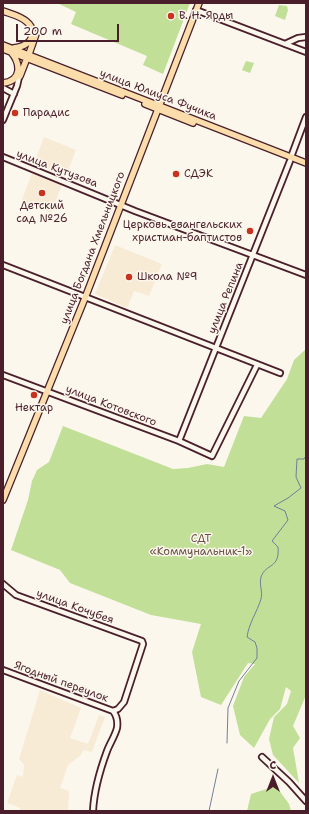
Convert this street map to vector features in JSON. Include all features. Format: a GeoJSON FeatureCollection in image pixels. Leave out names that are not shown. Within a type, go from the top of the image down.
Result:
{"type":"FeatureCollection","features":[{"type":"Feature","properties":{"kind":"main road","name":"улица Богдана Хмельницкого"},"geometry":{"type":"LineString","coordinates":[[3,500],[84,298],[199,3]]}},
{"type":"Feature","properties":{"kind":"main road"},"geometry":{"type":"LineString","coordinates":[[3,8],[30,19],[35,28],[35,36],[19,77],[13,83],[3,87]]}},
{"type":"Feature","properties":{"kind":"main road"},"geometry":{"type":"LineString","coordinates":[[3,11],[26,21],[32,31],[29,42],[11,50],[17,60],[18,72],[13,79],[3,82]]}},
{"type":"Feature","properties":{"kind":"main road","name":"улица Юлиуса Фучика"},"geometry":{"type":"LineString","coordinates":[[3,45],[11,50]]}},
{"type":"Feature","properties":{"kind":"main road","name":"улица Юлиуса Фучика"},"geometry":{"type":"LineString","coordinates":[[3,49],[28,56],[290,159],[306,167]]}},
{"type":"Feature","properties":{"kind":"main road","name":"улица Юлиуса Фучика"},"geometry":{"type":"LineString","coordinates":[[290,159],[306,163]]}},
{"type":"Feature","properties":{"kind":"street"},"geometry":{"type":"LineString","coordinates":[[196,10],[306,52]]}},
{"type":"Feature","properties":{"kind":"street"},"geometry":{"type":"LineString","coordinates":[[285,44],[298,38],[306,37]]}},
{"type":"Feature","properties":{"kind":"street"},"geometry":{"type":"LineString","coordinates":[[3,120],[14,94],[19,77]]}},
{"type":"Feature","properties":{"kind":"street"},"geometry":{"type":"LineString","coordinates":[[3,87],[14,94]]}},
{"type":"Feature","properties":{"kind":"street","name":"улица Репина"},"geometry":{"type":"LineString","coordinates":[[179,442],[306,117]]}},
{"type":"Feature","properties":{"kind":"street","name":"улица Кутузова"},"geometry":{"type":"LineString","coordinates":[[3,157],[306,275]]}},
{"type":"Feature","properties":{"kind":"street"},"geometry":{"type":"LineString","coordinates":[[3,265],[84,298],[280,373]]}},
{"type":"Feature","properties":{"kind":"street","name":"улица Котовского"},"geometry":{"type":"LineString","coordinates":[[3,375],[212,456],[257,365]]}},
{"type":"Feature","properties":{"kind":"street","name":"улица Кочубея"},"geometry":{"type":"LineString","coordinates":[[3,584],[16,595],[142,641],[143,644],[124,702],[118,709],[113,711]]}},
{"type":"Feature","properties":{"kind":"street","name":"Ягодный переулок"},"geometry":{"type":"LineString","coordinates":[[3,670],[113,711]]}},
{"type":"Feature","properties":{"kind":"street"},"geometry":{"type":"LineString","coordinates":[[93,811],[99,775],[116,731],[117,716],[113,711]]}},
{"type":"Feature","properties":{"kind":"street"},"geometry":{"type":"LineString","coordinates":[[262,757],[289,782],[306,801]]}},
{"type":"Feature","properties":{"kind":"shaded area"},"geometry":{"type":"Polygon","coordinates":[[[44,137],[76,150],[66,176],[34,164],[44,137]]]}},
{"type":"Feature","properties":{"kind":"shaded area","name":"Детский сад №26"},"geometry":{"type":"Polygon","coordinates":[[[32,173],[62,185],[51,213],[21,202],[32,173]]]}},
{"type":"Feature","properties":{"kind":"shaded area","name":"Школа №9"},"geometry":{"type":"Polygon","coordinates":[[[115,245],[162,264],[149,296],[134,291],[127,308],[95,294],[115,245]]]}},
{"type":"Feature","properties":{"kind":"shaded area"},"geometry":{"type":"Polygon","coordinates":[[[40,690],[81,708],[70,738],[88,744],[99,715],[105,717],[92,752],[84,750],[80,756],[68,765],[60,788],[69,791],[68,811],[20,811],[20,808],[7,803],[17,775],[23,777],[24,765],[19,759],[40,690]]]}},
{"type":"Feature","properties":{"kind":"green space"},"geometry":{"type":"Polygon","coordinates":[[[57,3],[190,3],[163,74],[143,65],[147,56],[71,24],[76,12],[57,3]]]}},
{"type":"Feature","properties":{"kind":"green space"},"geometry":{"type":"Polygon","coordinates":[[[279,5],[287,6],[288,10],[285,20],[275,16],[279,5]]]}},
{"type":"Feature","properties":{"kind":"green space"},"geometry":{"type":"Polygon","coordinates":[[[246,61],[254,63],[250,73],[242,70],[246,61]]]}},
{"type":"Feature","properties":{"kind":"green space","name":"СДТ «Коммунальник-1»"},"geometry":{"type":"Polygon","coordinates":[[[306,349],[306,695],[293,726],[300,738],[293,748],[299,783],[273,755],[269,739],[274,717],[287,704],[291,691],[286,687],[280,709],[270,719],[254,748],[240,735],[233,706],[244,677],[255,664],[248,663],[221,705],[201,697],[192,652],[201,624],[151,615],[70,583],[60,570],[11,550],[28,500],[32,481],[37,470],[49,462],[63,426],[173,469],[207,464],[224,467],[244,416],[261,418],[287,379],[294,360],[306,349]]]}},
{"type":"Feature","properties":{"kind":"green space"},"geometry":{"type":"Polygon","coordinates":[[[276,786],[289,804],[291,811],[247,811],[251,794],[276,786]]]}},
{"type":"Feature","properties":{"kind":"waterway"},"geometry":{"type":"LineString","coordinates":[[227,743],[228,708],[239,681],[257,658],[257,648],[255,642],[247,637],[249,627],[261,599],[261,577],[277,559],[278,547],[272,541],[288,520],[285,511],[274,506],[301,488],[296,477],[297,459],[304,459],[306,456]]}},
{"type":"Feature","properties":{"kind":"waterway"},"geometry":{"type":"LineString","coordinates":[[209,811],[218,769]]}},
{"type":"Feature","properties":{"kind":"place","name":"В. Н. Ярды"},"geometry":{"type":"Point","coordinates":[171,16]}},
{"type":"Feature","properties":{"kind":"place","name":"Парадис"},"geometry":{"type":"Point","coordinates":[15,113]}},
{"type":"Feature","properties":{"kind":"place","name":"СДЭК"},"geometry":{"type":"Point","coordinates":[176,174]}},
{"type":"Feature","properties":{"kind":"place","name":"Детский сад №26"},"geometry":{"type":"Point","coordinates":[42,193]}},
{"type":"Feature","properties":{"kind":"place","name":"Церковь евангельских христиан-баптистов"},"geometry":{"type":"Point","coordinates":[250,231]}},
{"type":"Feature","properties":{"kind":"place","name":"Школа №9"},"geometry":{"type":"Point","coordinates":[129,277]}},
{"type":"Feature","properties":{"kind":"place","name":"Нектар"},"geometry":{"type":"Point","coordinates":[34,395]}}]}
